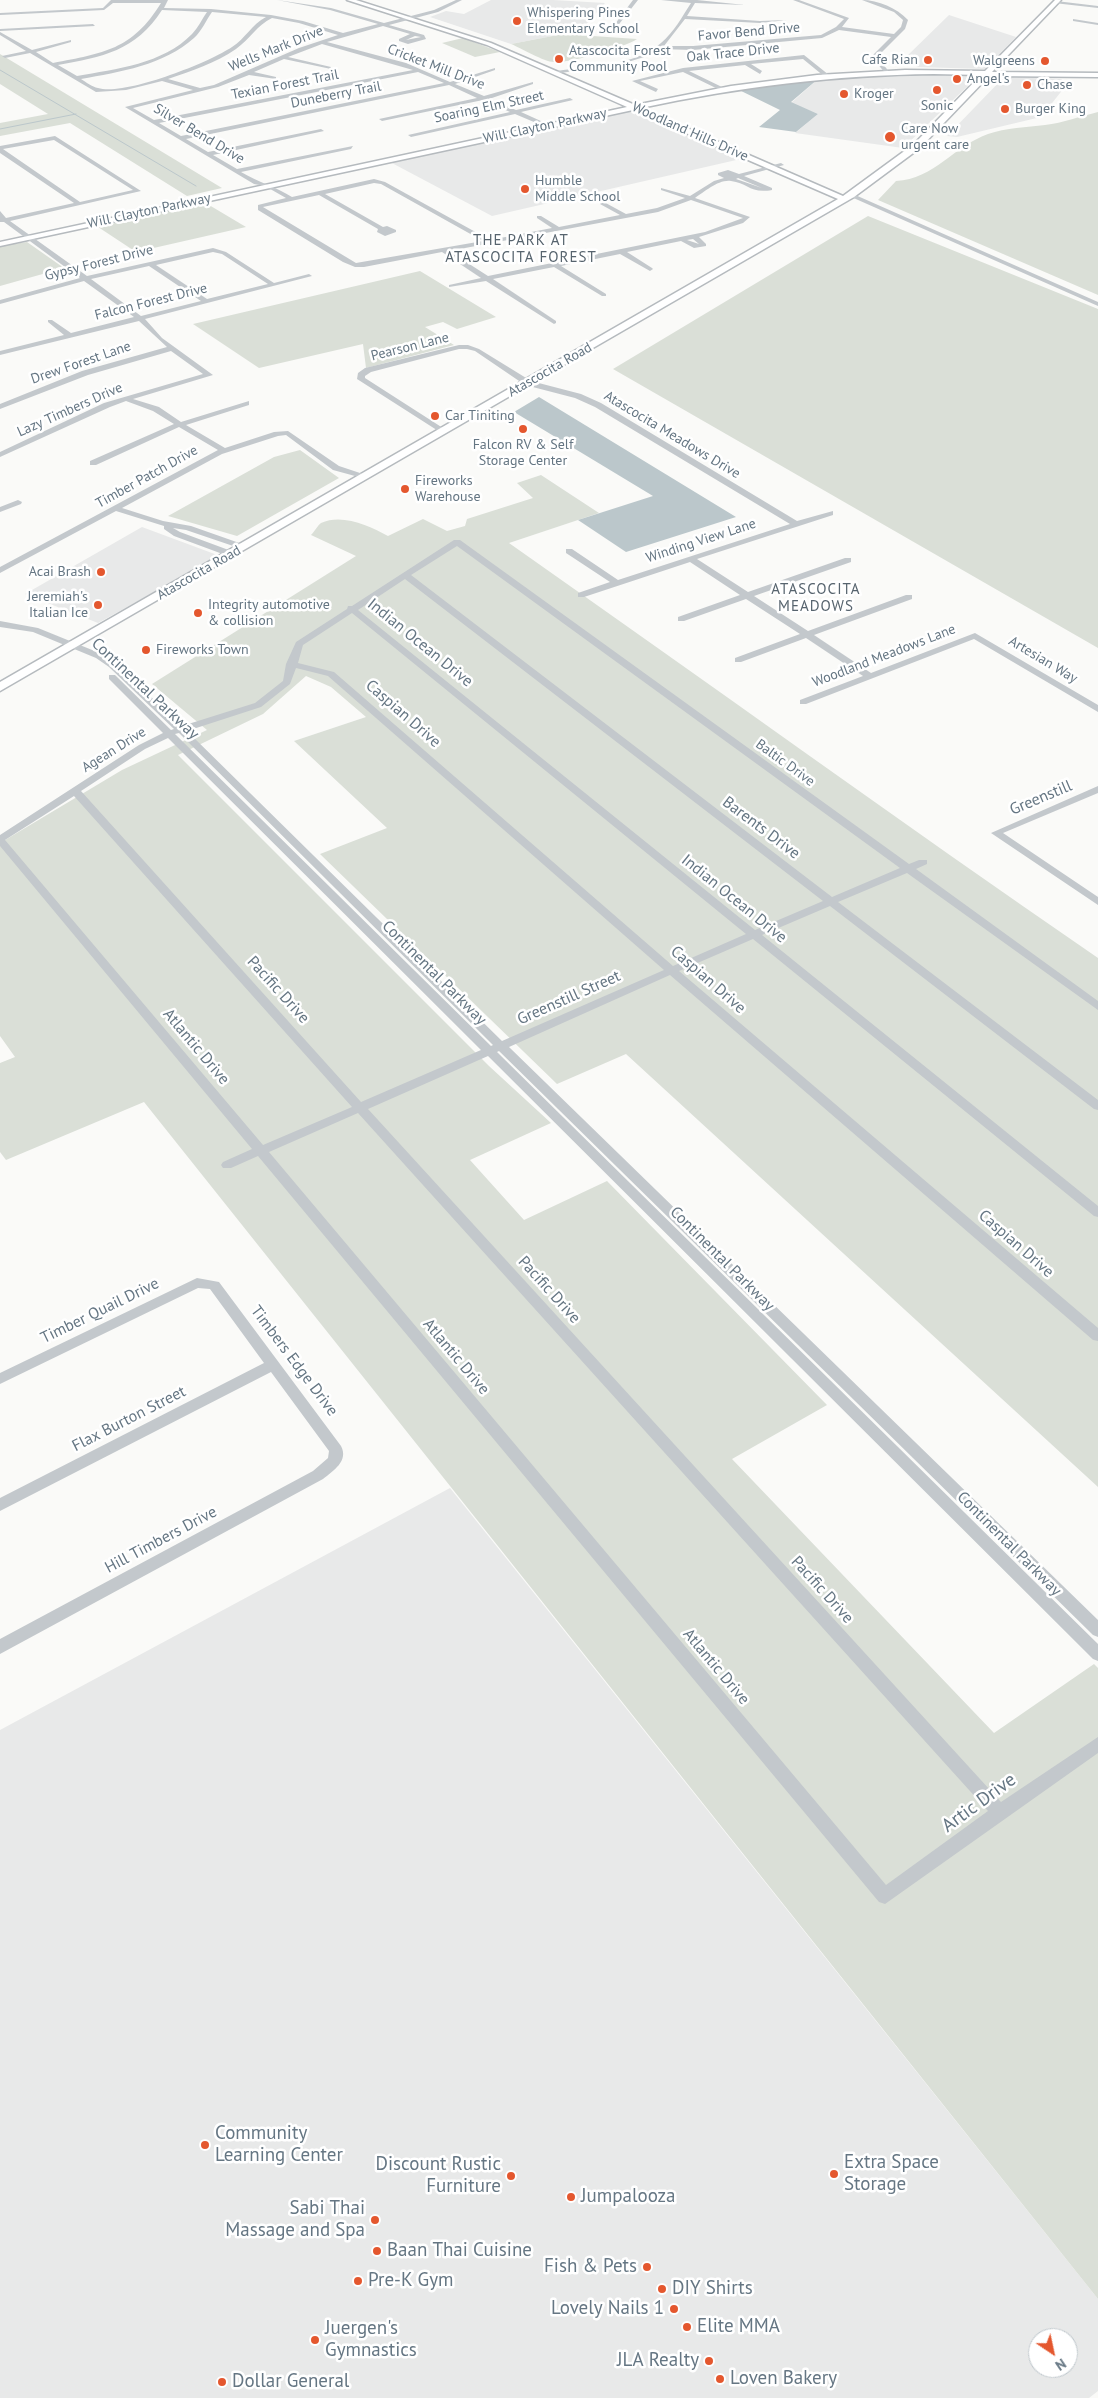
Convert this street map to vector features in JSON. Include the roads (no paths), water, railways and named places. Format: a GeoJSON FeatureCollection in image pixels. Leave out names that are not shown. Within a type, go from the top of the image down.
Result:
{"type":"FeatureCollection","features":[{"type":"Feature","properties":{"kind":"main road","name":"Woodland Hills Drive"},"geometry":{"type":"LineString","coordinates":[[354,0],[472,37],[716,136],[778,167]]}},
{"type":"Feature","properties":{"kind":"main road","name":"Woodland Hills Drive"},"geometry":{"type":"LineString","coordinates":[[366,0],[487,38],[568,71],[704,138],[847,197]]}},
{"type":"Feature","properties":{"kind":"main road","name":"Atascocita Road"},"geometry":{"type":"LineString","coordinates":[[0,687],[847,197],[917,146],[1043,18],[1057,1]]}},
{"type":"Feature","properties":{"kind":"main road","name":"Will Clayton Parkway"},"geometry":{"type":"LineString","coordinates":[[449,144],[719,88],[825,74],[885,71],[1098,74]]}},
{"type":"Feature","properties":{"kind":"main road","name":"Will Clayton Parkway"},"geometry":{"type":"LineString","coordinates":[[256,185],[267,185],[541,123],[636,105]]}},
{"type":"Feature","properties":{"kind":"main road"},"geometry":{"type":"LineString","coordinates":[[704,138],[716,136]]}},
{"type":"Feature","properties":{"kind":"main road","name":"Will Clayton Parkway"},"geometry":{"type":"LineString","coordinates":[[0,244],[25,236],[354,165]]}},
{"type":"Feature","properties":{"kind":"main road","name":"Will Clayton Parkway"},"geometry":{"type":"LineString","coordinates":[[0,238],[25,236]]}},
{"type":"Feature","properties":{"kind":"street"},"geometry":{"type":"LineString","coordinates":[[279,0],[328,8],[415,34]]}},
{"type":"Feature","properties":{"kind":"street","name":"Wells Mark Drive"},"geometry":{"type":"LineString","coordinates":[[128,107],[200,90],[249,73],[320,42],[443,9],[460,0]]}},
{"type":"Feature","properties":{"kind":"street"},"geometry":{"type":"LineString","coordinates":[[614,28],[636,0]]}},
{"type":"Feature","properties":{"kind":"street"},"geometry":{"type":"LineString","coordinates":[[663,0],[743,5]]}},
{"type":"Feature","properties":{"kind":"street"},"geometry":{"type":"LineString","coordinates":[[796,0],[846,18],[846,21],[838,28]]}},
{"type":"Feature","properties":{"kind":"street"},"geometry":{"type":"LineString","coordinates":[[864,0],[896,11],[905,17],[906,25],[876,54],[876,59],[885,71]]}},
{"type":"Feature","properties":{"kind":"street"},"geometry":{"type":"LineString","coordinates":[[0,14],[104,9],[113,1],[165,1],[142,33],[126,44],[90,57],[54,64]]}},
{"type":"Feature","properties":{"kind":"street"},"geometry":{"type":"LineString","coordinates":[[557,73],[629,59],[659,47],[695,1]]}},
{"type":"Feature","properties":{"kind":"street"},"geometry":{"type":"LineString","coordinates":[[1057,1],[1098,7]]}},
{"type":"Feature","properties":{"kind":"street"},"geometry":{"type":"LineString","coordinates":[[161,9],[211,10],[271,16],[343,35]]}},
{"type":"Feature","properties":{"kind":"street"},"geometry":{"type":"LineString","coordinates":[[77,78],[134,65],[171,51],[193,36],[211,10]]}},
{"type":"Feature","properties":{"kind":"street"},"geometry":{"type":"LineString","coordinates":[[0,31],[96,90],[103,91],[163,79],[193,69],[222,56],[243,40],[257,23],[271,16]]}},
{"type":"Feature","properties":{"kind":"street"},"geometry":{"type":"LineString","coordinates":[[683,17],[765,22],[785,20]]}},
{"type":"Feature","properties":{"kind":"street"},"geometry":{"type":"LineString","coordinates":[[1075,20],[1098,24]]}},
{"type":"Feature","properties":{"kind":"street"},"geometry":{"type":"LineString","coordinates":[[0,31],[93,25]]}},
{"type":"Feature","properties":{"kind":"street"},"geometry":{"type":"LineString","coordinates":[[838,28],[894,36]]}},
{"type":"Feature","properties":{"kind":"street","name":"Favor Bend Drive"},"geometry":{"type":"LineString","coordinates":[[659,47],[693,48],[822,36],[838,28]]}},
{"type":"Feature","properties":{"kind":"street"},"geometry":{"type":"LineString","coordinates":[[732,36],[742,44]]}},
{"type":"Feature","properties":{"kind":"street"},"geometry":{"type":"LineString","coordinates":[[5,56],[69,41]]}},
{"type":"Feature","properties":{"kind":"street","name":"Cricket Mill Drive"},"geometry":{"type":"LineString","coordinates":[[320,42],[390,60],[420,70],[541,123]]}},
{"type":"Feature","properties":{"kind":"street"},"geometry":{"type":"LineString","coordinates":[[283,57],[330,68]]}},
{"type":"Feature","properties":{"kind":"street","name":"Oak Trace Drive"},"geometry":{"type":"LineString","coordinates":[[656,90],[635,81],[682,70],[804,57],[825,74]]}},
{"type":"Feature","properties":{"kind":"street"},"geometry":{"type":"LineString","coordinates":[[745,62],[760,72]]}},
{"type":"Feature","properties":{"kind":"street","name":"Duneberry Trail"},"geometry":{"type":"LineString","coordinates":[[181,138],[451,84],[500,67],[485,64],[493,69]]}},
{"type":"Feature","properties":{"kind":"street","name":"Texian Forest Trail"},"geometry":{"type":"LineString","coordinates":[[154,122],[420,70]]}},
{"type":"Feature","properties":{"kind":"street"},"geometry":{"type":"LineString","coordinates":[[682,70],[719,88]]}},
{"type":"Feature","properties":{"kind":"street"},"geometry":{"type":"LineString","coordinates":[[249,73],[274,78]]}},
{"type":"Feature","properties":{"kind":"street"},"geometry":{"type":"LineString","coordinates":[[163,79],[200,90]]}},
{"type":"Feature","properties":{"kind":"street"},"geometry":{"type":"LineString","coordinates":[[382,119],[484,98],[511,91],[531,83]]}},
{"type":"Feature","properties":{"kind":"street","name":"Soaring Elm Street"},"geometry":{"type":"LineString","coordinates":[[412,135],[570,100]]}},
{"type":"Feature","properties":{"kind":"street","name":"Silver Bend Drive"},"geometry":{"type":"LineString","coordinates":[[128,107],[237,171],[278,200]]}},
{"type":"Feature","properties":{"kind":"street"},"geometry":{"type":"LineString","coordinates":[[208,154],[321,131]]}},
{"type":"Feature","properties":{"kind":"street"},"geometry":{"type":"LineString","coordinates":[[0,149],[55,138],[138,191],[3,221]]}},
{"type":"Feature","properties":{"kind":"street"},"geometry":{"type":"LineString","coordinates":[[237,171],[350,147]]}},
{"type":"Feature","properties":{"kind":"street"},"geometry":{"type":"LineString","coordinates":[[0,149],[79,204]]}},
{"type":"Feature","properties":{"kind":"street"},"geometry":{"type":"LineString","coordinates":[[488,241],[383,183],[374,181],[356,183],[278,200],[262,205],[260,208],[345,261],[355,265],[443,250],[624,215],[658,210],[689,199],[696,193],[730,179],[778,167]]}},
{"type":"Feature","properties":{"kind":"street"},"geometry":{"type":"LineString","coordinates":[[728,172],[742,176],[770,189],[758,190],[730,179],[720,174],[728,172]]}},
{"type":"Feature","properties":{"kind":"street"},"geometry":{"type":"LineString","coordinates":[[267,185],[290,198]]}},
{"type":"Feature","properties":{"kind":"street"},"geometry":{"type":"LineString","coordinates":[[451,286],[694,236],[741,222],[747,217],[663,189]]}},
{"type":"Feature","properties":{"kind":"street"},"geometry":{"type":"LineString","coordinates":[[318,192],[382,229]]}},
{"type":"Feature","properties":{"kind":"street","name":"Woodland Hills Drive"},"geometry":{"type":"LineString","coordinates":[[847,197],[1098,304]]}},
{"type":"Feature","properties":{"kind":"street"},"geometry":{"type":"LineString","coordinates":[[602,203],[624,215]]}},
{"type":"Feature","properties":{"kind":"street"},"geometry":{"type":"LineString","coordinates":[[0,213],[3,221],[138,317],[173,348]]}},
{"type":"Feature","properties":{"kind":"street"},"geometry":{"type":"LineString","coordinates":[[539,216],[557,228]]}},
{"type":"Feature","properties":{"kind":"street"},"geometry":{"type":"LineString","coordinates":[[681,239],[694,246],[704,245],[694,236]]}},
{"type":"Feature","properties":{"kind":"street","name":"Gypsy Forest Drive"},"geometry":{"type":"LineString","coordinates":[[0,302],[149,263],[213,250],[224,253],[273,285]]}},
{"type":"Feature","properties":{"kind":"street"},"geometry":{"type":"LineString","coordinates":[[443,250],[554,322]]}},
{"type":"Feature","properties":{"kind":"street"},"geometry":{"type":"LineString","coordinates":[[620,251],[650,270]]}},
{"type":"Feature","properties":{"kind":"street"},"geometry":{"type":"LineString","coordinates":[[149,263],[205,301]]}},
{"type":"Feature","properties":{"kind":"street"},"geometry":{"type":"LineString","coordinates":[[554,264],[604,294]]}},
{"type":"Feature","properties":{"kind":"street","name":"Falcon Forest Drive"},"geometry":{"type":"LineString","coordinates":[[0,353],[308,276]]}},
{"type":"Feature","properties":{"kind":"street"},"geometry":{"type":"LineString","coordinates":[[50,321],[70,336]]}},
{"type":"Feature","properties":{"kind":"street","name":"Pearson Lane"},"geometry":{"type":"LineString","coordinates":[[443,432],[361,379],[361,375],[368,370],[459,347],[468,347],[478,350],[528,383]]}},
{"type":"Feature","properties":{"kind":"street","name":"Lazy Timbers Drive"},"geometry":{"type":"LineString","coordinates":[[0,456],[93,411],[126,398],[209,375],[173,348]]}},
{"type":"Feature","properties":{"kind":"street","name":"Drew Forest Lane"},"geometry":{"type":"LineString","coordinates":[[0,407],[85,373],[173,348]]}},
{"type":"Feature","properties":{"kind":"street","name":"Atascocita Meadows Drive"},"geometry":{"type":"LineString","coordinates":[[528,383],[578,396],[598,405],[796,524]]}},
{"type":"Feature","properties":{"kind":"street"},"geometry":{"type":"LineString","coordinates":[[126,398],[156,409],[224,450]]}},
{"type":"Feature","properties":{"kind":"street"},"geometry":{"type":"LineString","coordinates":[[93,463],[142,438],[246,403]]}},
{"type":"Feature","properties":{"kind":"street","name":"Timber Patch Drive"},"geometry":{"type":"LineString","coordinates":[[0,570],[224,450],[282,433],[288,433],[336,468],[363,477]]}},
{"type":"Feature","properties":{"kind":"street"},"geometry":{"type":"LineString","coordinates":[[0,510],[18,502]]}},
{"type":"Feature","properties":{"kind":"street"},"geometry":{"type":"LineString","coordinates":[[118,508],[161,523],[188,528],[242,548]]}},
{"type":"Feature","properties":{"kind":"street","name":"Winding View Lane"},"geometry":{"type":"LineString","coordinates":[[581,595],[830,514]]}},
{"type":"Feature","properties":{"kind":"street"},"geometry":{"type":"LineString","coordinates":[[161,523],[177,534],[231,554]]}},
{"type":"Feature","properties":{"kind":"street","name":"Agean Drive"},"geometry":{"type":"LineString","coordinates":[[0,839],[142,747],[176,731],[258,705],[287,682],[291,675],[291,664],[298,644],[351,608],[457,542]]}},
{"type":"Feature","properties":{"kind":"street","name":"Baltic Drive"},"geometry":{"type":"LineString","coordinates":[[457,542],[1098,1006]]}},
{"type":"Feature","properties":{"kind":"street"},"geometry":{"type":"LineString","coordinates":[[569,551],[617,583]]}},
{"type":"Feature","properties":{"kind":"street"},"geometry":{"type":"LineString","coordinates":[[690,559],[870,676]]}},
{"type":"Feature","properties":{"kind":"street"},"geometry":{"type":"LineString","coordinates":[[681,619],[848,560]]}},
{"type":"Feature","properties":{"kind":"street","name":"Barents Drive"},"geometry":{"type":"LineString","coordinates":[[405,575],[1098,1106]]}},
{"type":"Feature","properties":{"kind":"street"},"geometry":{"type":"LineString","coordinates":[[738,660],[909,597]]}},
{"type":"Feature","properties":{"kind":"street","name":"Indian Ocean Drive"},"geometry":{"type":"LineString","coordinates":[[351,608],[1098,1213]]}},
{"type":"Feature","properties":{"kind":"street","name":"Continental Parkway"},"geometry":{"type":"LineString","coordinates":[[0,624],[35,630],[74,645],[98,659],[176,731],[1098,1654]]}},
{"type":"Feature","properties":{"kind":"street","name":"Woodland Meadows Lane"},"geometry":{"type":"LineString","coordinates":[[803,702],[975,636]]}},
{"type":"Feature","properties":{"kind":"street","name":"Artesian Way"},"geometry":{"type":"LineString","coordinates":[[975,636],[1098,709]]}},
{"type":"Feature","properties":{"kind":"street","name":"Caspian Drive"},"geometry":{"type":"LineString","coordinates":[[291,664],[331,674],[672,971],[1098,1336]]}},
{"type":"Feature","properties":{"kind":"street","name":"Greenstill"},"geometry":{"type":"LineString","coordinates":[[1098,789],[996,833],[1098,902]]}},
{"type":"Feature","properties":{"kind":"street","name":"Pacific Drive"},"geometry":{"type":"LineString","coordinates":[[75,791],[358,1106],[1000,1812]]}},
{"type":"Feature","properties":{"kind":"street"},"geometry":{"type":"LineString","coordinates":[[1087,794],[1098,801]]}},
{"type":"Feature","properties":{"kind":"street","name":"Atlantic Drive"},"geometry":{"type":"LineString","coordinates":[[0,839],[885,1896]]}},
{"type":"Feature","properties":{"kind":"street","name":"Greenstill Street"},"geometry":{"type":"LineString","coordinates":[[227,1165],[831,900],[923,862]]}},
{"type":"Feature","properties":{"kind":"street","name":"Continental Parkway"},"geometry":{"type":"LineString","coordinates":[[495,1049],[1098,1630]]}},
{"type":"Feature","properties":{"kind":"street","name":"Timber Quail Drive"},"geometry":{"type":"LineString","coordinates":[[0,1379],[197,1282],[216,1287]]}},
{"type":"Feature","properties":{"kind":"street","name":"Timbers Edge Drive"},"geometry":{"type":"LineString","coordinates":[[216,1287],[330,1440],[336,1450],[335,1460]]}},
{"type":"Feature","properties":{"kind":"street","name":"Flax Burton Street"},"geometry":{"type":"LineString","coordinates":[[0,1506],[274,1364]]}},
{"type":"Feature","properties":{"kind":"street","name":"Hill Timbers Drive"},"geometry":{"type":"LineString","coordinates":[[0,1647],[318,1475],[335,1460]]}},
{"type":"Feature","properties":{"kind":"street","name":"Artic Drive"},"geometry":{"type":"LineString","coordinates":[[885,1896],[1000,1812],[1098,1744]]}},
{"type":"Feature","properties":{"kind":"waterway"},"geometry":{"type":"LineString","coordinates":[[0,70],[75,114]]}},
{"type":"Feature","properties":{"kind":"waterway"},"geometry":{"type":"LineString","coordinates":[[0,129],[75,114]]}},
{"type":"Feature","properties":{"kind":"waterway"},"geometry":{"type":"LineString","coordinates":[[75,114],[196,186]]}},
{"type":"Feature","properties":{"kind":"place","name":"Whispering Pines Elementary School"},"geometry":{"type":"Point","coordinates":[517,21]}},
{"type":"Feature","properties":{"kind":"place","name":"Atascocita Forest Community Pool"},"geometry":{"type":"Point","coordinates":[559,59]}},
{"type":"Feature","properties":{"kind":"place","name":"Cafe Rian"},"geometry":{"type":"Point","coordinates":[928,60]}},
{"type":"Feature","properties":{"kind":"place","name":"Walgreens"},"geometry":{"type":"Point","coordinates":[1045,61]}},
{"type":"Feature","properties":{"kind":"place","name":"Angel's"},"geometry":{"type":"Point","coordinates":[957,79]}},
{"type":"Feature","properties":{"kind":"place","name":"Chase"},"geometry":{"type":"Point","coordinates":[1027,85]}},
{"type":"Feature","properties":{"kind":"place","name":"Sonic"},"geometry":{"type":"Point","coordinates":[937,90]}},
{"type":"Feature","properties":{"kind":"place","name":"Kroger"},"geometry":{"type":"Point","coordinates":[844,94]}},
{"type":"Feature","properties":{"kind":"place","name":"Burger King"},"geometry":{"type":"Point","coordinates":[1005,109]}},
{"type":"Feature","properties":{"kind":"place","name":"Care Now urgent care"},"geometry":{"type":"Point","coordinates":[890,137]}},
{"type":"Feature","properties":{"kind":"place","name":"Humble Middle School"},"geometry":{"type":"Point","coordinates":[525,189]}},
{"type":"Feature","properties":{"kind":"place","name":"Car Tiniting"},"geometry":{"type":"Point","coordinates":[435,416]}},
{"type":"Feature","properties":{"kind":"place","name":"Falcon RV & Self Storage Center"},"geometry":{"type":"Point","coordinates":[523,429]}},
{"type":"Feature","properties":{"kind":"place","name":"Fireworks Warehouse"},"geometry":{"type":"Point","coordinates":[405,489]}},
{"type":"Feature","properties":{"kind":"place","name":"Acai Brash"},"geometry":{"type":"Point","coordinates":[101,572]}},
{"type":"Feature","properties":{"kind":"place","name":"Jeremiah's Italian Ice"},"geometry":{"type":"Point","coordinates":[98,605]}},
{"type":"Feature","properties":{"kind":"place","name":"Integrity automotive & collision"},"geometry":{"type":"Point","coordinates":[198,613]}},
{"type":"Feature","properties":{"kind":"place","name":"Fireworks Town"},"geometry":{"type":"Point","coordinates":[146,650]}},
{"type":"Feature","properties":{"kind":"place","name":"Community Learning Center"},"geometry":{"type":"Point","coordinates":[205,2145]}},
{"type":"Feature","properties":{"kind":"place","name":"Extra Space Storage"},"geometry":{"type":"Point","coordinates":[834,2174]}},
{"type":"Feature","properties":{"kind":"place","name":"Discount Rustic Furniture"},"geometry":{"type":"Point","coordinates":[511,2176]}},
{"type":"Feature","properties":{"kind":"place","name":"Jumpalooza"},"geometry":{"type":"Point","coordinates":[571,2197]}},
{"type":"Feature","properties":{"kind":"place","name":"Sabi Thai Massage and Spa"},"geometry":{"type":"Point","coordinates":[375,2220]}},
{"type":"Feature","properties":{"kind":"place","name":"Baan Thai Cuisine"},"geometry":{"type":"Point","coordinates":[377,2251]}},
{"type":"Feature","properties":{"kind":"place","name":"Fish & Pets"},"geometry":{"type":"Point","coordinates":[647,2267]}},
{"type":"Feature","properties":{"kind":"place","name":"Pre-K Gym"},"geometry":{"type":"Point","coordinates":[358,2281]}},
{"type":"Feature","properties":{"kind":"place","name":"DIY Shirts"},"geometry":{"type":"Point","coordinates":[662,2289]}},
{"type":"Feature","properties":{"kind":"place","name":"Lovely Nails 1"},"geometry":{"type":"Point","coordinates":[674,2309]}},
{"type":"Feature","properties":{"kind":"place","name":"Elite MMA"},"geometry":{"type":"Point","coordinates":[687,2327]}},
{"type":"Feature","properties":{"kind":"place","name":"Juergen's Gymnastics"},"geometry":{"type":"Point","coordinates":[315,2340]}},
{"type":"Feature","properties":{"kind":"place","name":"JLA Realty"},"geometry":{"type":"Point","coordinates":[709,2361]}},
{"type":"Feature","properties":{"kind":"place","name":"Loven Bakery"},"geometry":{"type":"Point","coordinates":[720,2379]}},
{"type":"Feature","properties":{"kind":"place","name":"Dollar General"},"geometry":{"type":"Point","coordinates":[222,2382]}},
{"type":"Feature","properties":{"kind":"district","name":"THE PARK AT ATASCOCITA FOREST"},"geometry":{"type":"Point","coordinates":[521,250]}},
{"type":"Feature","properties":{"kind":"district","name":"ATASCOCITA MEADOWS"},"geometry":{"type":"Point","coordinates":[816,598]}}]}
